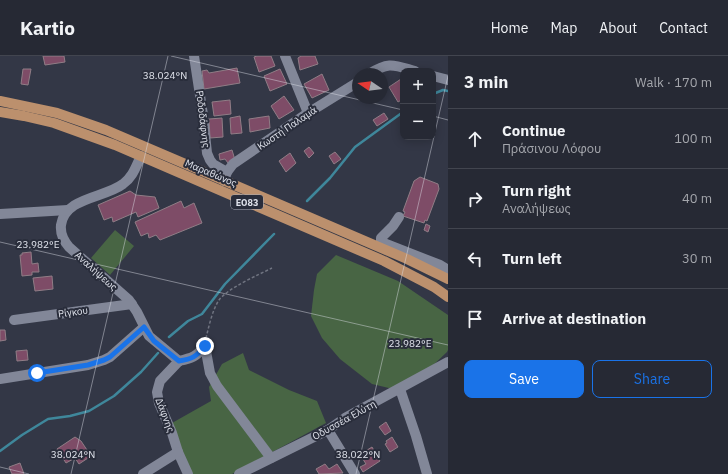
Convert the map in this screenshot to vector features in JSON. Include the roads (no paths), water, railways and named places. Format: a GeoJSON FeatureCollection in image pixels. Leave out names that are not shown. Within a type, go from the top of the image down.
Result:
{"type":"FeatureCollection","features":[{"type":"Feature","properties":{"kind":"main road","name":"Μαραθώνος"},"geometry":{"type":"LineString","coordinates":[[0,101],[38,108],[76,119],[226,176],[448,279]]}},
{"type":"Feature","properties":{"kind":"main road","name":"Μαραθώνος"},"geometry":{"type":"LineString","coordinates":[[0,112],[38,119],[73,129],[141,156],[384,261],[434,287],[448,297]]}},
{"type":"Feature","properties":{"kind":"street","name":"Ροδοδάφνης"},"geometry":{"type":"LineString","coordinates":[[194,56],[207,153],[213,164],[226,176]]}},
{"type":"Feature","properties":{"kind":"street"},"geometry":{"type":"LineString","coordinates":[[285,56],[308,113]]}},
{"type":"Feature","properties":{"kind":"street"},"geometry":{"type":"LineString","coordinates":[[379,68],[382,66],[398,66],[405,68]]}},
{"type":"Feature","properties":{"kind":"street"},"geometry":{"type":"LineString","coordinates":[[436,77],[448,80]]}},
{"type":"Feature","properties":{"kind":"street","name":"Κωστή Παλαμά"},"geometry":{"type":"LineString","coordinates":[[226,176],[238,161],[308,113],[352,86]]}},
{"type":"Feature","properties":{"kind":"street"},"geometry":{"type":"LineString","coordinates":[[0,214],[68,210],[83,201],[114,190],[124,183],[132,175],[141,156]]}},
{"type":"Feature","properties":{"kind":"street","name":"Αναλήψεως"},"geometry":{"type":"LineString","coordinates":[[68,210],[64,215],[61,227],[62,237],[65,242],[129,300],[144,327],[154,341],[179,361]]}},
{"type":"Feature","properties":{"kind":"street"},"geometry":{"type":"LineString","coordinates":[[399,217],[393,226],[381,238],[381,242],[440,265],[448,270]]}},
{"type":"Feature","properties":{"kind":"street","name":"Ρίγκου"},"geometry":{"type":"LineString","coordinates":[[14,320],[132,304]]}},
{"type":"Feature","properties":{"kind":"street"},"geometry":{"type":"LineString","coordinates":[[0,380],[88,365],[104,360],[110,357],[144,327]]}},
{"type":"Feature","properties":{"kind":"street"},"geometry":{"type":"LineString","coordinates":[[179,361],[198,355],[205,346],[210,373],[217,386],[271,458]]}},
{"type":"Feature","properties":{"kind":"street","name":"Δάφνης"},"geometry":{"type":"LineString","coordinates":[[179,361],[160,381],[157,392],[159,403],[188,474]]}},
{"type":"Feature","properties":{"kind":"street","name":"Οδυσσέα Ελύτη"},"geometry":{"type":"LineString","coordinates":[[238,474],[250,471],[271,458],[328,430],[345,418],[448,362]]}},
{"type":"Feature","properties":{"kind":"street"},"geometry":{"type":"LineString","coordinates":[[400,389],[427,474]]}},
{"type":"Feature","properties":{"kind":"street"},"geometry":{"type":"LineString","coordinates":[[328,430],[355,474]]}},
{"type":"Feature","properties":{"kind":"street"},"geometry":{"type":"LineString","coordinates":[[143,474],[178,452]]}},
{"type":"Feature","properties":{"kind":"waterway"},"geometry":{"type":"LineString","coordinates":[[436,93],[443,90],[448,91]]}},
{"type":"Feature","properties":{"kind":"waterway"},"geometry":{"type":"LineString","coordinates":[[307,201],[330,178],[355,147],[400,114]]}},
{"type":"Feature","properties":{"kind":"waterway"},"geometry":{"type":"LineString","coordinates":[[169,337],[188,321],[202,314],[225,284],[274,234]]}},
{"type":"Feature","properties":{"kind":"waterway"},"geometry":{"type":"LineString","coordinates":[[0,451],[48,419],[70,416],[89,411],[114,396],[141,372],[158,353]]}}]}
